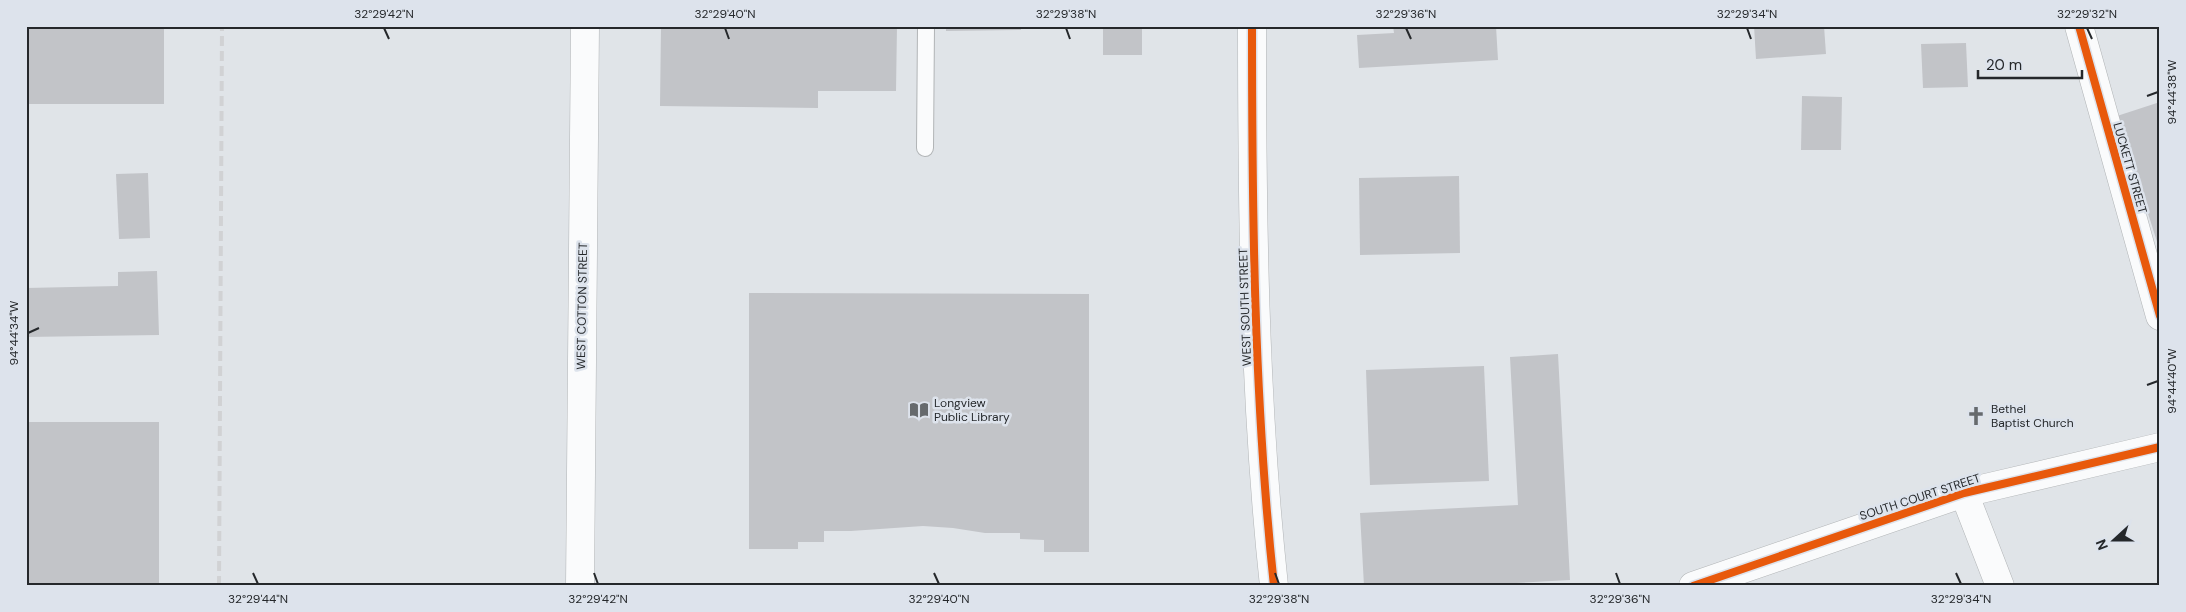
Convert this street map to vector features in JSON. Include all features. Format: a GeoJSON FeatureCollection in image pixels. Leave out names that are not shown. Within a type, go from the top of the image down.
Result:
{"type":"FeatureCollection","features":[{"type":"Feature","properties":{"kind":"street","name":"WEST COTTON STREET"},"geometry":{"type":"LineString","coordinates":[[580,586],[585,26]]}},
{"type":"Feature","properties":{"kind":"street","name":"WEST SOUTH STREET"},"geometry":{"type":"LineString","coordinates":[[1252,26],[1255,299],[1260,422],[1274,586]]}},
{"type":"Feature","properties":{"kind":"street","name":"LUCKETT STREET"},"geometry":{"type":"LineString","coordinates":[[2079,26],[2160,316]]}},
{"type":"Feature","properties":{"kind":"street","name":"SOUTH COURT STREET"},"geometry":{"type":"LineString","coordinates":[[1693,586],[1964,493],[2160,447]]}},
{"type":"Feature","properties":{"kind":"street"},"geometry":{"type":"LineString","coordinates":[[1964,493],[2000,586]]}},
{"type":"Feature","properties":{"kind":"lane"},"geometry":{"type":"LineString","coordinates":[[925,148],[926,26]]}},
{"type":"Feature","properties":{"kind":"building"},"geometry":{"type":"Polygon","coordinates":[[[26,26],[164,26],[164,104],[26,104],[26,26]]]}},
{"type":"Feature","properties":{"kind":"building"},"geometry":{"type":"Polygon","coordinates":[[[661,26],[897,26],[896,91],[818,91],[818,108],[660,106],[661,26]]]}},
{"type":"Feature","properties":{"kind":"building"},"geometry":{"type":"Polygon","coordinates":[[[946,26],[1021,26],[1021,30],[946,31],[946,26]]]}},
{"type":"Feature","properties":{"kind":"building"},"geometry":{"type":"Polygon","coordinates":[[[1103,26],[1142,26],[1142,55],[1103,55],[1103,26]]]}},
{"type":"Feature","properties":{"kind":"building"},"geometry":{"type":"Polygon","coordinates":[[[1393,26],[1496,26],[1498,60],[1359,68],[1357,35],[1394,33],[1393,26]]]}},
{"type":"Feature","properties":{"kind":"building"},"geometry":{"type":"Polygon","coordinates":[[[1754,26],[1824,26],[1826,54],[1756,59],[1754,26]]]}},
{"type":"Feature","properties":{"kind":"building"},"geometry":{"type":"Polygon","coordinates":[[[1966,43],[1968,87],[1923,88],[1921,44],[1966,43]]]}},
{"type":"Feature","properties":{"kind":"building"},"geometry":{"type":"Polygon","coordinates":[[[1802,96],[1842,97],[1841,150],[1801,150],[1802,96]]]}},
{"type":"Feature","properties":{"kind":"building"},"geometry":{"type":"Polygon","coordinates":[[[2160,102],[2160,248],[2159,248],[2117,116],[2160,102]]]}},
{"type":"Feature","properties":{"kind":"building"},"geometry":{"type":"Polygon","coordinates":[[[148,173],[150,238],[119,239],[116,174],[148,173]]]}},
{"type":"Feature","properties":{"kind":"building"},"geometry":{"type":"Polygon","coordinates":[[[1459,176],[1460,253],[1360,255],[1359,178],[1459,176]]]}},
{"type":"Feature","properties":{"kind":"building"},"geometry":{"type":"Polygon","coordinates":[[[157,271],[159,335],[26,337],[26,288],[118,286],[118,272],[157,271]]]}},
{"type":"Feature","properties":{"kind":"building","name":"Longview Public Library"},"geometry":{"type":"Polygon","coordinates":[[[749,293],[1089,294],[1089,552],[1044,552],[1044,540],[1020,539],[1020,533],[985,533],[923,526],[824,531],[824,542],[798,542],[798,549],[749,549],[749,293]]]}},
{"type":"Feature","properties":{"kind":"building"},"geometry":{"type":"Polygon","coordinates":[[[1558,354],[1570,580],[1459,586],[1364,586],[1360,513],[1518,505],[1510,357],[1558,354]]]}},
{"type":"Feature","properties":{"kind":"building"},"geometry":{"type":"Polygon","coordinates":[[[1484,366],[1489,481],[1370,485],[1366,370],[1484,366]]]}},
{"type":"Feature","properties":{"kind":"building"},"geometry":{"type":"Polygon","coordinates":[[[26,422],[159,422],[159,584],[26,583],[26,422]]]}},
{"type":"Feature","properties":{"kind":"railway"},"geometry":{"type":"LineString","coordinates":[[219,586],[222,26]]}},
{"type":"Feature","properties":{"kind":"cycle path"},"geometry":{"type":"LineString","coordinates":[[1252,26],[1254,236],[1258,376],[1267,516],[1274,586]]}},
{"type":"Feature","properties":{"kind":"cycle path"},"geometry":{"type":"LineString","coordinates":[[2079,26],[2160,316]]}},
{"type":"Feature","properties":{"kind":"cycle path"},"geometry":{"type":"LineString","coordinates":[[1693,586],[1964,493],[2160,447]]}},
{"type":"Feature","properties":{"kind":"place","name":"Longview Public Library"},"geometry":{"type":"Point","coordinates":[919,410]}},
{"type":"Feature","properties":{"kind":"place","name":"Bethel Baptist Church"},"geometry":{"type":"Point","coordinates":[1976,416]}}]}
